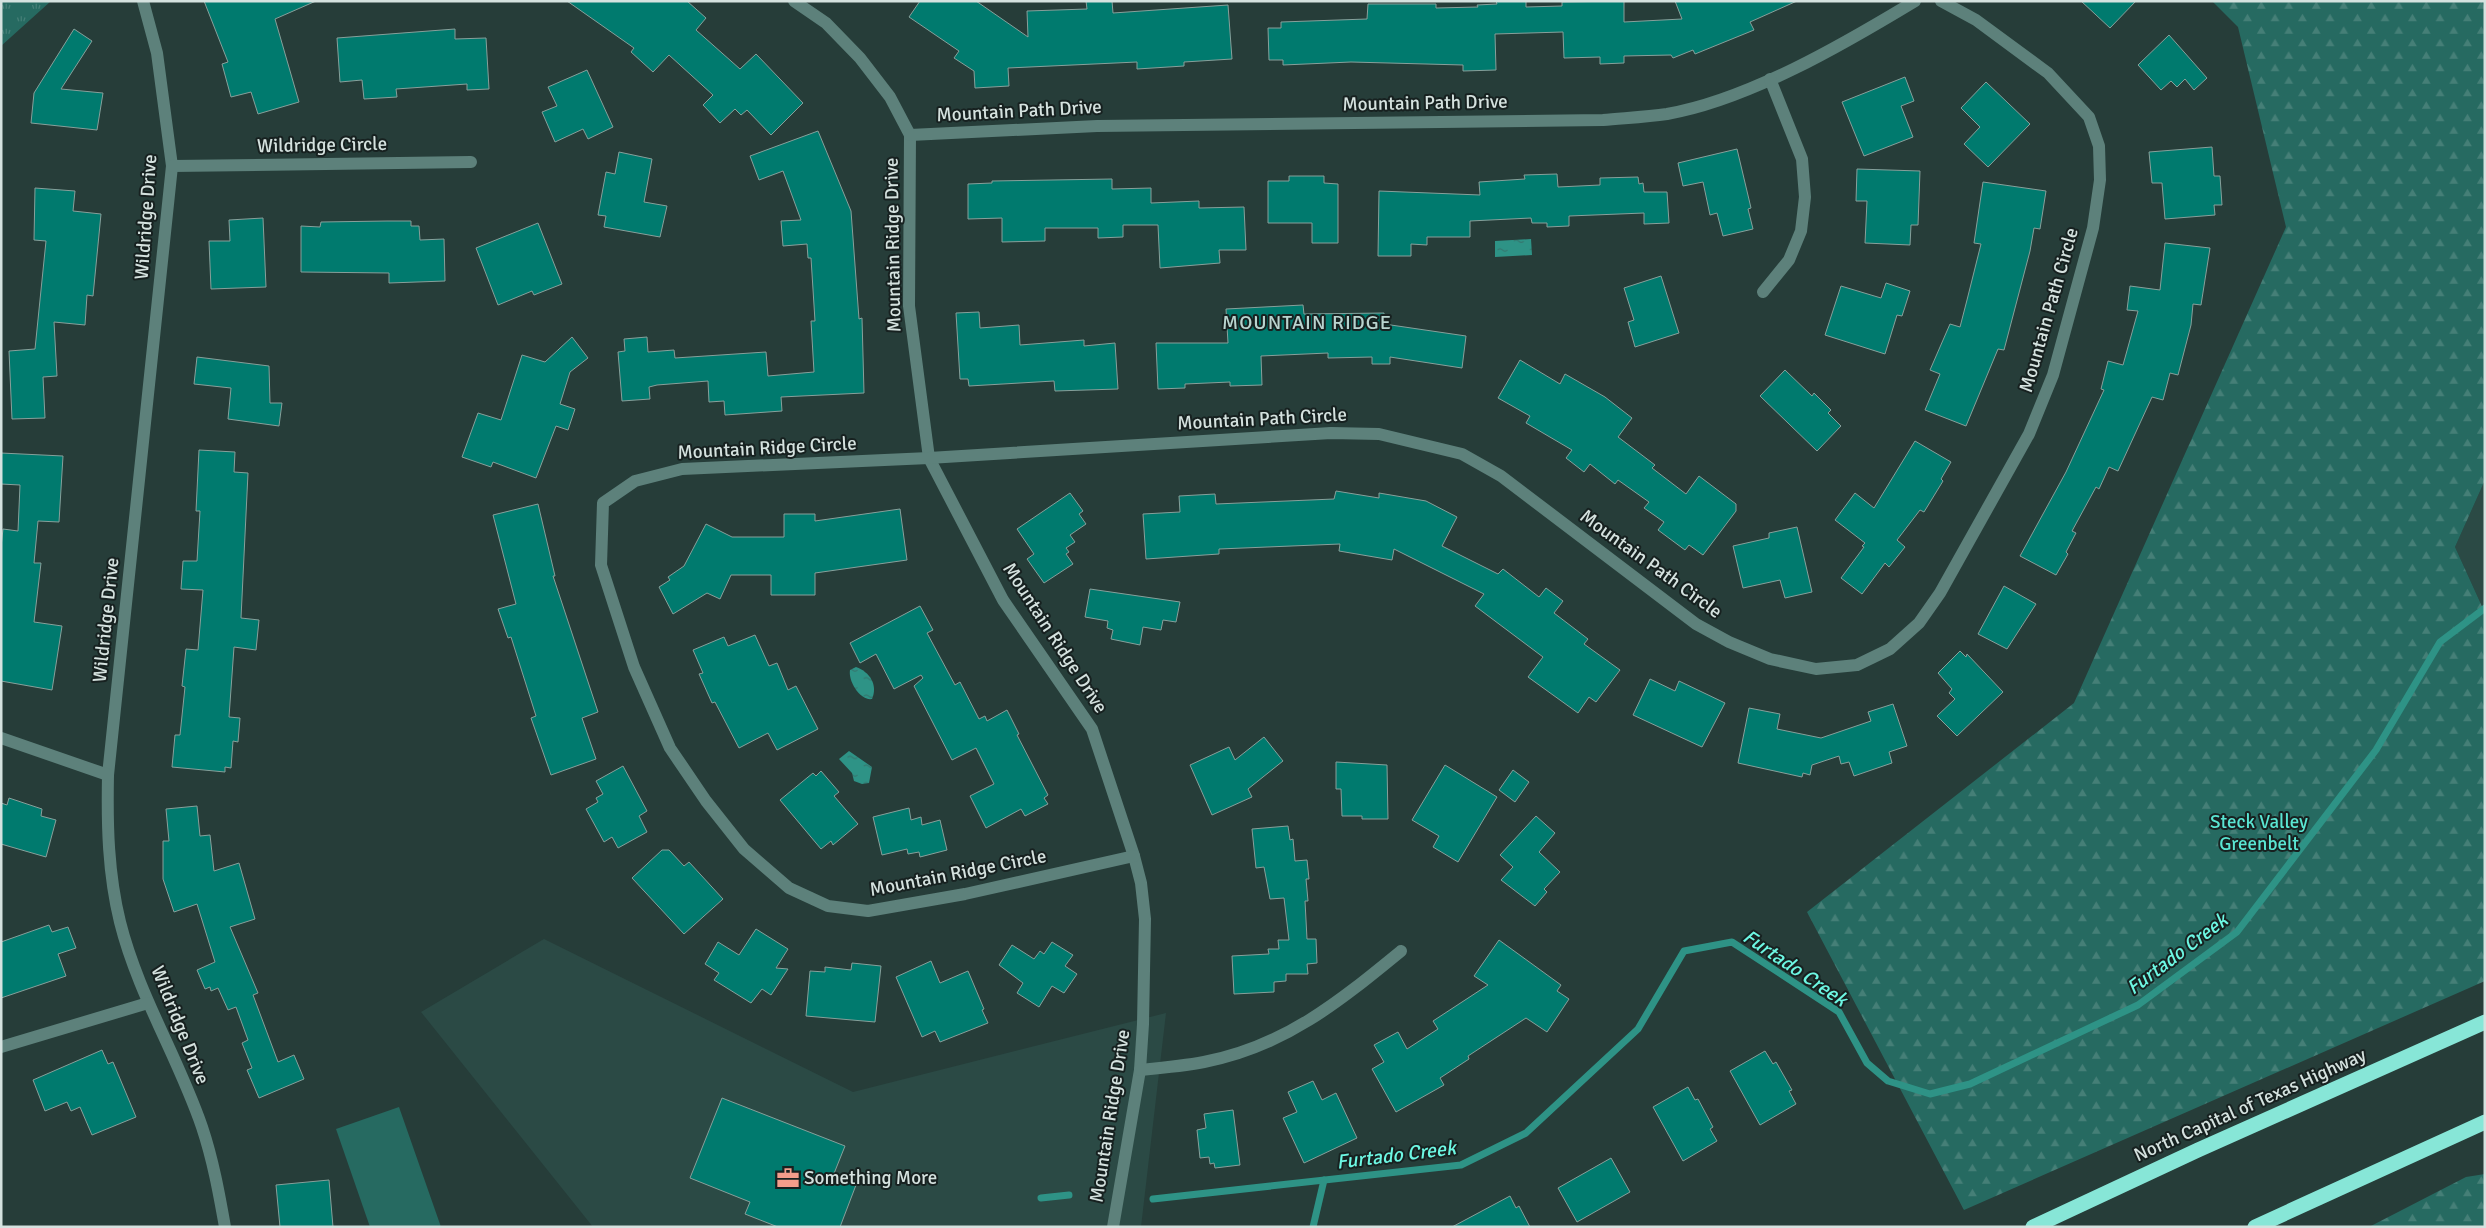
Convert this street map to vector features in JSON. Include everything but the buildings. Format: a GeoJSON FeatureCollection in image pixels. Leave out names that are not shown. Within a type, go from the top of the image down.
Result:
{"type":"FeatureCollection","features":[{"type":"Feature","properties":{"kind":"highway","name":"North Capital of Texas Highway"},"geometry":{"type":"LineString","coordinates":[[2033,1227],[2207,1146],[2485,1022]]}},
{"type":"Feature","properties":{"kind":"highway"},"geometry":{"type":"LineString","coordinates":[[2255,1227],[2485,1122]]}},
{"type":"Feature","properties":{"kind":"street","name":"Wildridge Drive"},"geometry":{"type":"LineString","coordinates":[[144,1],[157,53],[172,166],[108,775],[107,832],[111,878],[121,924],[148,1003],[201,1125],[215,1168],[225,1227]]}},
{"type":"Feature","properties":{"kind":"street","name":"Mountain Ridge Drive"},"geometry":{"type":"LineString","coordinates":[[794,1],[826,23],[860,58],[890,97],[910,135],[909,306],[929,458],[1003,600],[1092,729],[1134,856],[1141,883],[1145,918],[1145,974],[1140,1070],[1113,1227]]}},
{"type":"Feature","properties":{"kind":"street","name":"Mountain Path Drive"},"geometry":{"type":"LineString","coordinates":[[910,135],[1097,126],[1603,120],[1667,114],[1720,100],[1770,79],[1871,28],[1915,1]]}},
{"type":"Feature","properties":{"kind":"street","name":"Mountain Path Circle"},"geometry":{"type":"LineString","coordinates":[[929,458],[1331,433],[1379,434],[1421,442],[1462,454],[1501,476],[1696,624],[1729,642],[1770,659],[1816,669],[1857,665],[1890,649],[1919,623],[1940,593],[2029,434],[2053,375],[2093,228],[2100,180],[2100,146],[2090,117],[2048,73],[1976,20],[1941,1]]}},
{"type":"Feature","properties":{"kind":"street"},"geometry":{"type":"LineString","coordinates":[[1764,292],[1789,260],[1801,231],[1805,197],[1802,159],[1770,79]]}},
{"type":"Feature","properties":{"kind":"street","name":"Wildridge Circle"},"geometry":{"type":"LineString","coordinates":[[172,166],[471,162]]}},
{"type":"Feature","properties":{"kind":"street","name":"Mountain Ridge Circle"},"geometry":{"type":"LineString","coordinates":[[929,458],[682,469],[635,481],[603,503],[601,565],[634,668],[670,748],[706,801],[744,849],[789,888],[828,906],[868,911],[965,894],[1134,856]]}},
{"type":"Feature","properties":{"kind":"street"},"geometry":{"type":"LineString","coordinates":[[1,738],[108,775]]}},
{"type":"Feature","properties":{"kind":"street"},"geometry":{"type":"LineString","coordinates":[[1140,1070],[1204,1062],[1254,1048],[1302,1026],[1351,992],[1401,951]]}},
{"type":"Feature","properties":{"kind":"street"},"geometry":{"type":"LineString","coordinates":[[1,1047],[39,1038],[148,1003]]}},
{"type":"Feature","properties":{"kind":"shaded area"},"geometry":{"type":"Polygon","coordinates":[[[2485,480],[2485,613],[2455,547],[2485,480]]]}},
{"type":"Feature","properties":{"kind":"shaded area"},"geometry":{"type":"Polygon","coordinates":[[[544,939],[853,1092],[1166,1013],[1141,1227],[593,1227],[421,1012],[544,939]]]}},
{"type":"Feature","properties":{"kind":"green space"},"geometry":{"type":"Polygon","coordinates":[[[1,1],[51,1],[1,46],[1,1]]]}},
{"type":"Feature","properties":{"kind":"green space","name":"Steck Valley Greenbelt"},"geometry":{"type":"Polygon","coordinates":[[[2212,1],[2485,1],[2485,480],[2455,547],[2485,613],[2485,981],[1964,1210],[1807,912],[2074,703],[2286,227],[2238,27],[2212,1]]]}},
{"type":"Feature","properties":{"kind":"green space"},"geometry":{"type":"Polygon","coordinates":[[[399,1107],[441,1227],[370,1227],[336,1129],[399,1107]]]}},
{"type":"Feature","properties":{"kind":"green space"},"geometry":{"type":"Polygon","coordinates":[[[2485,1174],[2485,1227],[2369,1227],[2466,1177],[2485,1174]]]}},
{"type":"Feature","properties":{"kind":"water"},"geometry":{"type":"Polygon","coordinates":[[[1531,239],[1532,255],[1495,257],[1495,241],[1531,239]]]}},
{"type":"Feature","properties":{"kind":"water"},"geometry":{"type":"Polygon","coordinates":[[[856,667],[865,672],[872,680],[874,694],[872,699],[863,697],[853,685],[850,670],[856,667]]]}},
{"type":"Feature","properties":{"kind":"water"},"geometry":{"type":"Polygon","coordinates":[[[849,751],[872,767],[869,783],[862,784],[854,781],[852,773],[839,759],[849,751]]]}},
{"type":"Feature","properties":{"kind":"waterway","name":"Furtado Creek"},"geometry":{"type":"LineString","coordinates":[[1153,1199],[1461,1165],[1526,1133],[1638,1029],[1684,951],[1732,942],[1839,1012],[1867,1063],[1888,1081],[1930,1094],[1970,1084],[2138,1005],[2237,932],[2376,750],[2440,642],[2485,608]]}},
{"type":"Feature","properties":{"kind":"waterway"},"geometry":{"type":"LineString","coordinates":[[1313,1227],[1324,1180]]}},
{"type":"Feature","properties":{"kind":"waterway","name":"Furtado Creek"},"geometry":{"type":"LineString","coordinates":[[1041,1198],[1069,1195]]}},
{"type":"Feature","properties":{"kind":"place","name":"Something More"},"geometry":{"type":"Point","coordinates":[788,1178]}},
{"type":"Feature","properties":{"kind":"district","name":"MOUNTAIN RIDGE"},"geometry":{"type":"Point","coordinates":[1307,322]}}]}
